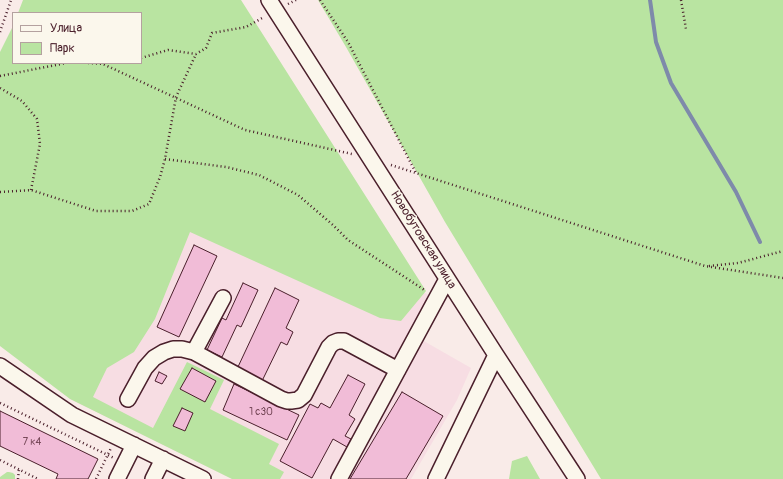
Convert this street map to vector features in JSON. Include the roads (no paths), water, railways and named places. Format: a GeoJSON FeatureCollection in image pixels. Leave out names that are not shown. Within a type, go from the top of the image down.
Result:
{"type":"FeatureCollection","features":[{"type":"Feature","properties":{"kind":"street","name":"Новобутовская улица"},"geometry":{"type":"LineString","coordinates":[[272,5],[577,479]]}},
{"type":"Feature","properties":{"kind":"street"},"geometry":{"type":"LineString","coordinates":[[339,479],[447,278]]}},
{"type":"Feature","properties":{"kind":"street"},"geometry":{"type":"LineString","coordinates":[[194,352],[223,298]]}},
{"type":"Feature","properties":{"kind":"street"},"geometry":{"type":"LineString","coordinates":[[128,399],[145,368],[154,358],[164,352],[182,349],[194,352],[287,401],[298,400],[304,395],[329,348],[338,341],[344,341],[398,370]]}},
{"type":"Feature","properties":{"kind":"street"},"geometry":{"type":"LineString","coordinates":[[436,479],[455,454],[496,355]]}},
{"type":"Feature","properties":{"kind":"street"},"geometry":{"type":"LineString","coordinates":[[0,366],[65,412],[203,479]]}},
{"type":"Feature","properties":{"kind":"street"},"geometry":{"type":"LineString","coordinates":[[117,479],[134,445]]}},
{"type":"Feature","properties":{"kind":"street"},"geometry":{"type":"LineString","coordinates":[[153,479],[163,459]]}},
{"type":"Feature","properties":{"kind":"waterway"},"geometry":{"type":"LineString","coordinates":[[650,0],[656,42],[671,83],[736,192],[760,242]]}}]}
